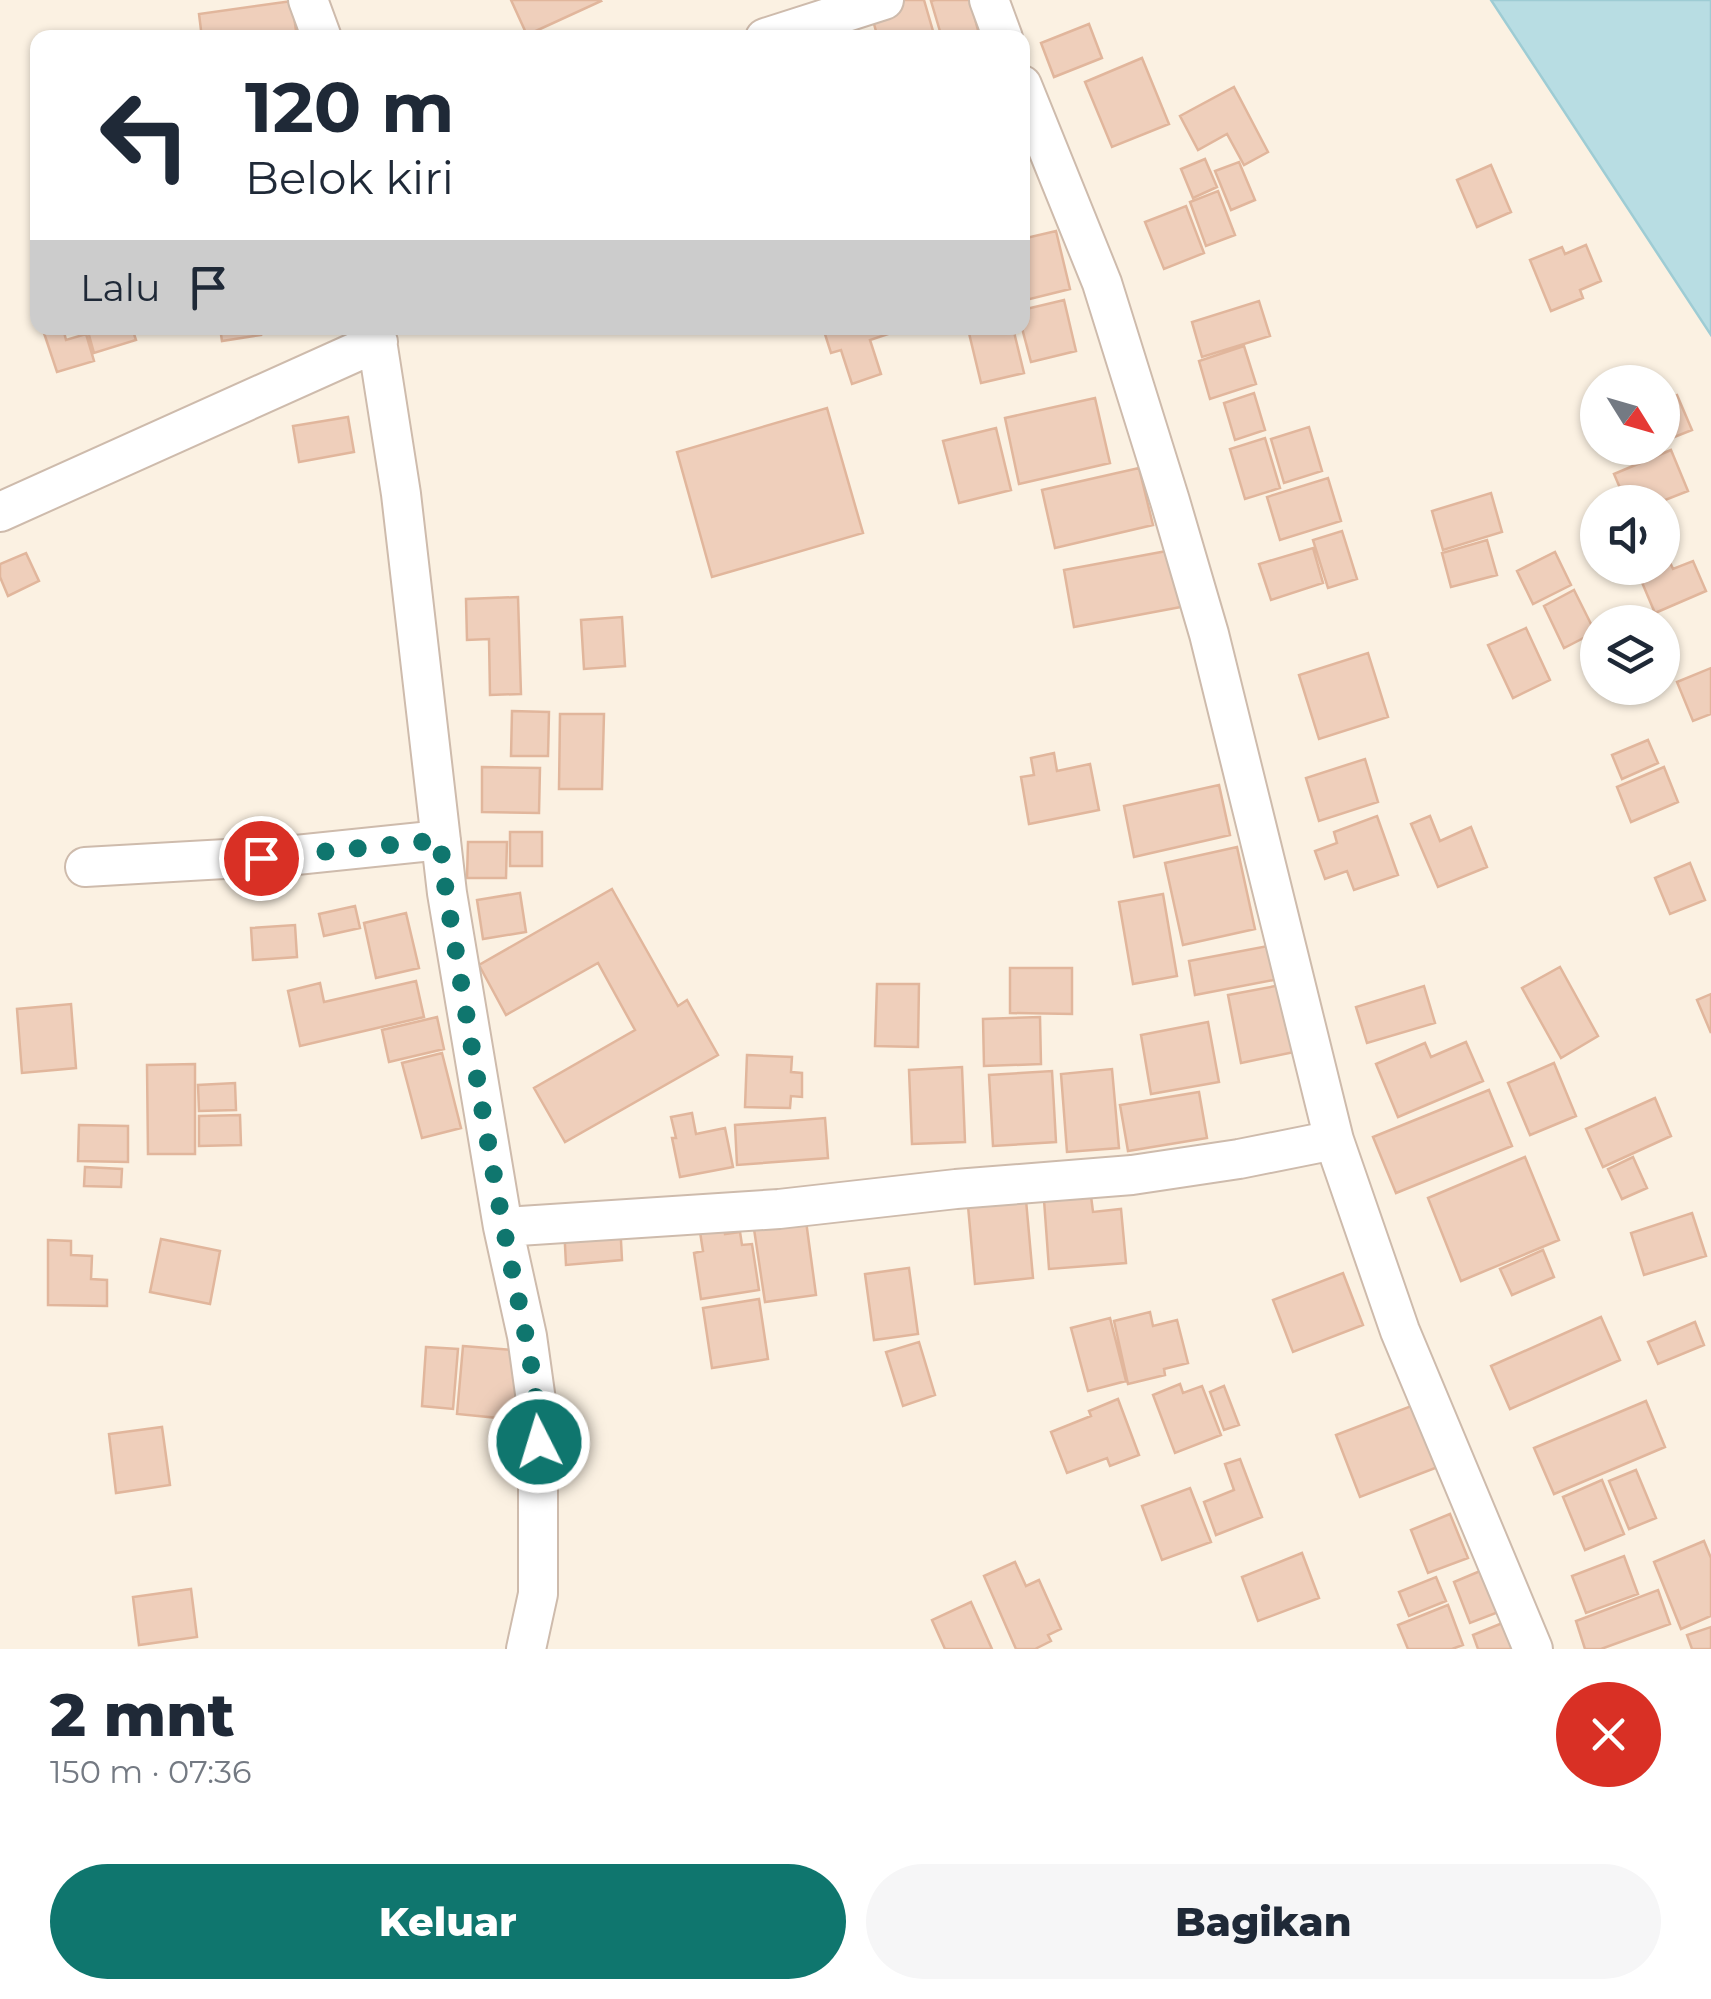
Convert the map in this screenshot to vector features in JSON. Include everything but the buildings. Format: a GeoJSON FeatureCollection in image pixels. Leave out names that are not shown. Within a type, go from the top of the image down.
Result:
{"type":"FeatureCollection","features":[{"type":"Feature","properties":{"kind":"street"},"geometry":{"type":"LineString","coordinates":[[308,0],[319,30]]}},
{"type":"Feature","properties":{"kind":"street"},"geometry":{"type":"LineString","coordinates":[[790,30],[884,0]]}},
{"type":"Feature","properties":{"kind":"street"},"geometry":{"type":"LineString","coordinates":[[989,0],[1000,30]]}},
{"type":"Feature","properties":{"kind":"street"},"geometry":{"type":"LineString","coordinates":[[1030,105],[1102,283],[1170,501],[1209,634],[1334,1140],[1400,1331],[1533,1649]]}},
{"type":"Feature","properties":{"kind":"street"},"geometry":{"type":"LineString","coordinates":[[0,512],[377,335],[402,494],[446,893],[538,1415],[538,1594],[526,1649]]}},
{"type":"Feature","properties":{"kind":"street"},"geometry":{"type":"LineString","coordinates":[[85,867],[296,856],[440,840]]}},
{"type":"Feature","properties":{"kind":"street"},"geometry":{"type":"LineString","coordinates":[[503,1227],[779,1209],[1132,1175],[1334,1140]]}},
{"type":"Feature","properties":{"kind":"water"},"geometry":{"type":"Polygon","coordinates":[[[1491,0],[1711,0],[1711,335],[1491,0]]]}},
{"type":"Feature","properties":{"kind":"route"},"geometry":{"type":"LineString","coordinates":[[261,858],[440,840],[503,1227],[527,1336],[539,1442]]}}]}
